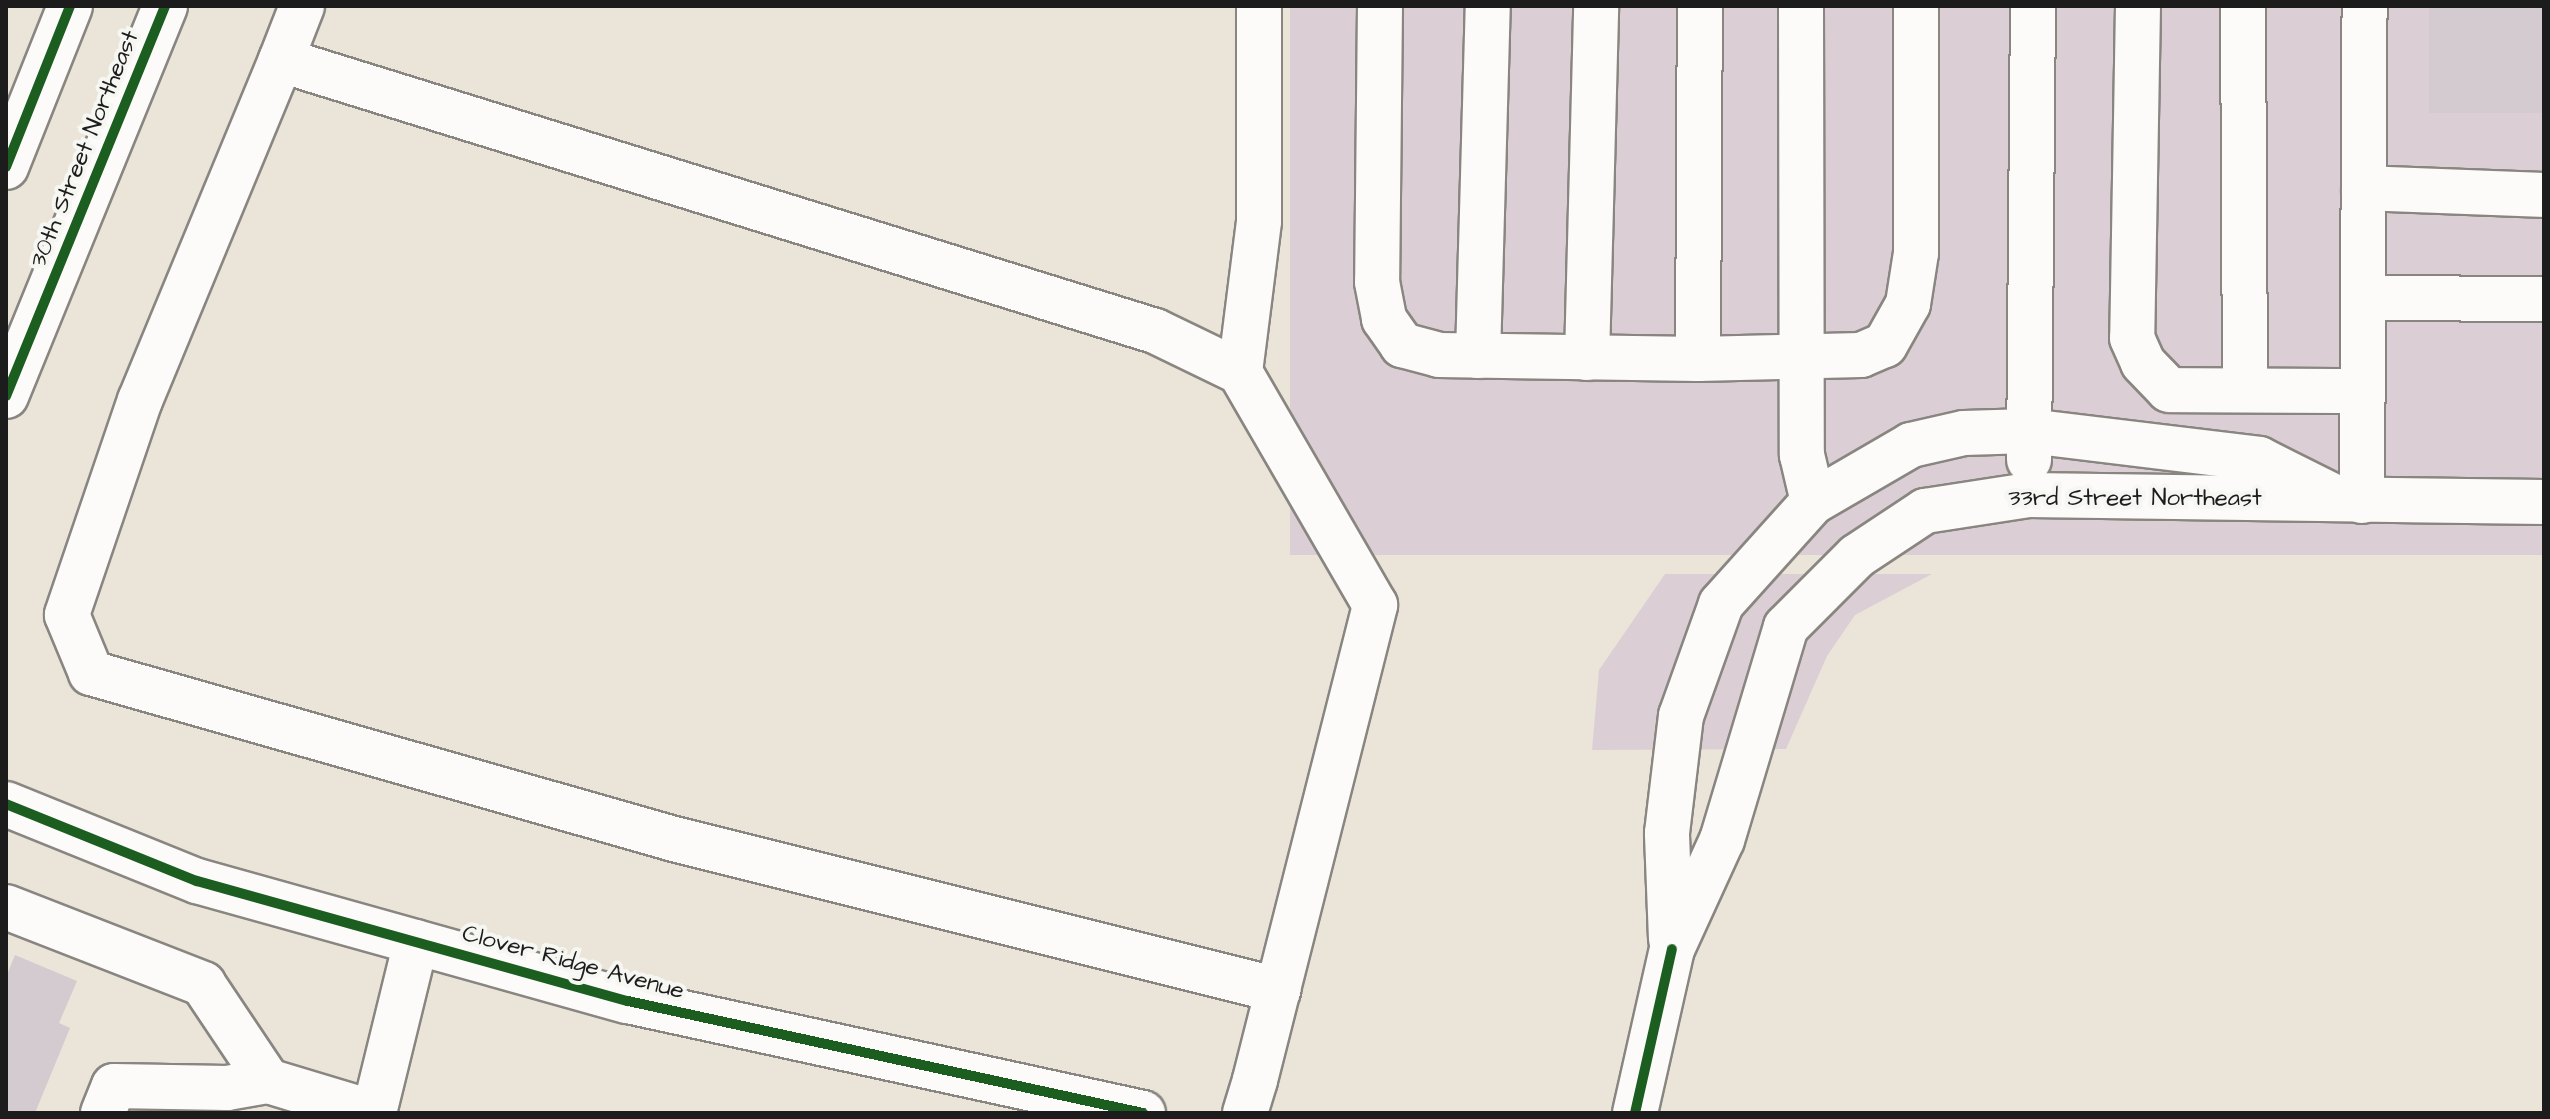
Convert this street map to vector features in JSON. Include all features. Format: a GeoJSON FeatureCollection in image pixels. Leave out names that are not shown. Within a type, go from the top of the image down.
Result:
{"type":"FeatureCollection","features":[{"type":"Feature","properties":{"kind":"street"},"geometry":{"type":"LineString","coordinates":[[6,167],[70,6]]}},
{"type":"Feature","properties":{"kind":"street","name":"30th Street Northeast"},"geometry":{"type":"LineString","coordinates":[[6,396],[165,6]]}},
{"type":"Feature","properties":{"kind":"street"},"geometry":{"type":"LineString","coordinates":[[302,6],[140,400],[67,615],[91,673],[674,839],[1278,990]]}},
{"type":"Feature","properties":{"kind":"street"},"geometry":{"type":"LineString","coordinates":[[1240,372],[1259,221],[1259,6]]}},
{"type":"Feature","properties":{"kind":"street"},"geometry":{"type":"LineString","coordinates":[[1380,6],[1377,282],[1384,319],[1402,345],[1478,356],[1698,359],[1861,355],[1885,345],[1908,304],[1916,253],[1916,6]]}},
{"type":"Feature","properties":{"kind":"street"},"geometry":{"type":"LineString","coordinates":[[1478,356],[1488,6]]}},
{"type":"Feature","properties":{"kind":"street"},"geometry":{"type":"LineString","coordinates":[[1587,358],[1596,6]]}},
{"type":"Feature","properties":{"kind":"street"},"geometry":{"type":"LineString","coordinates":[[1698,359],[1700,6]]}},
{"type":"Feature","properties":{"kind":"street"},"geometry":{"type":"LineString","coordinates":[[1801,6],[1802,455],[1813,502]]}},
{"type":"Feature","properties":{"kind":"street"},"geometry":{"type":"LineString","coordinates":[[2029,495],[2033,6]]}},
{"type":"Feature","properties":{"kind":"street"},"geometry":{"type":"LineString","coordinates":[[2138,6],[2132,338],[2169,390],[2363,391]]}},
{"type":"Feature","properties":{"kind":"street"},"geometry":{"type":"LineString","coordinates":[[2243,6],[2245,390]]}},
{"type":"Feature","properties":{"kind":"street"},"geometry":{"type":"LineString","coordinates":[[2353,501],[2363,391],[2365,6]]}},
{"type":"Feature","properties":{"kind":"street"},"geometry":{"type":"LineString","coordinates":[[281,60],[1155,331],[1240,372],[1375,605],[1245,1113]]}},
{"type":"Feature","properties":{"kind":"street"},"geometry":{"type":"LineString","coordinates":[[2364,188],[2544,195]]}},
{"type":"Feature","properties":{"kind":"street"},"geometry":{"type":"LineString","coordinates":[[2363,298],[2544,299]]}},
{"type":"Feature","properties":{"kind":"street","name":"33rd Street Northeast"},"geometry":{"type":"LineString","coordinates":[[1672,949],[1667,833],[1681,716],[1721,604],[1813,502],[1911,445],[1964,433],[2029,431],[2259,459],[2353,501]]}},
{"type":"Feature","properties":{"kind":"street","name":"33rd Street Northeast"},"geometry":{"type":"LineString","coordinates":[[1635,1113],[1672,949],[1722,840],[1786,627],[1857,556],[1925,511],[2029,495],[2544,502]]}},
{"type":"Feature","properties":{"kind":"street","name":"Clover Ridge Avenue"},"geometry":{"type":"LineString","coordinates":[[6,804],[197,881],[628,1001],[1143,1113]]}},
{"type":"Feature","properties":{"kind":"street"},"geometry":{"type":"LineString","coordinates":[[6,907],[203,984],[268,1081]]}},
{"type":"Feature","properties":{"kind":"street"},"geometry":{"type":"LineString","coordinates":[[108,1099],[268,1081],[374,1113],[416,942]]}},
{"type":"Feature","properties":{"kind":"shaded area"},"geometry":{"type":"Polygon","coordinates":[[[1290,6],[2544,6],[2544,555],[1290,555],[1290,6]]]}},
{"type":"Feature","properties":{"kind":"shaded area"},"geometry":{"type":"Polygon","coordinates":[[[1665,574],[1932,574],[1855,615],[1827,656],[1786,749],[1592,750],[1599,670],[1665,574]]]}},
{"type":"Feature","properties":{"kind":"building"},"geometry":{"type":"Polygon","coordinates":[[[2429,6],[2544,6],[2544,113],[2429,113],[2429,6]]]}},
{"type":"Feature","properties":{"kind":"building"},"geometry":{"type":"Polygon","coordinates":[[[15,955],[77,981],[59,1023],[70,1028],[35,1113],[6,1113],[6,977],[15,955]]]}},
{"type":"Feature","properties":{"kind":"cycle path"},"geometry":{"type":"LineString","coordinates":[[6,167],[70,6]]}},
{"type":"Feature","properties":{"kind":"cycle path"},"geometry":{"type":"LineString","coordinates":[[6,396],[165,6]]}},
{"type":"Feature","properties":{"kind":"cycle path"},"geometry":{"type":"LineString","coordinates":[[6,804],[197,881],[628,1001],[1143,1113]]}},
{"type":"Feature","properties":{"kind":"cycle path"},"geometry":{"type":"LineString","coordinates":[[1635,1113],[1672,949]]}}]}
